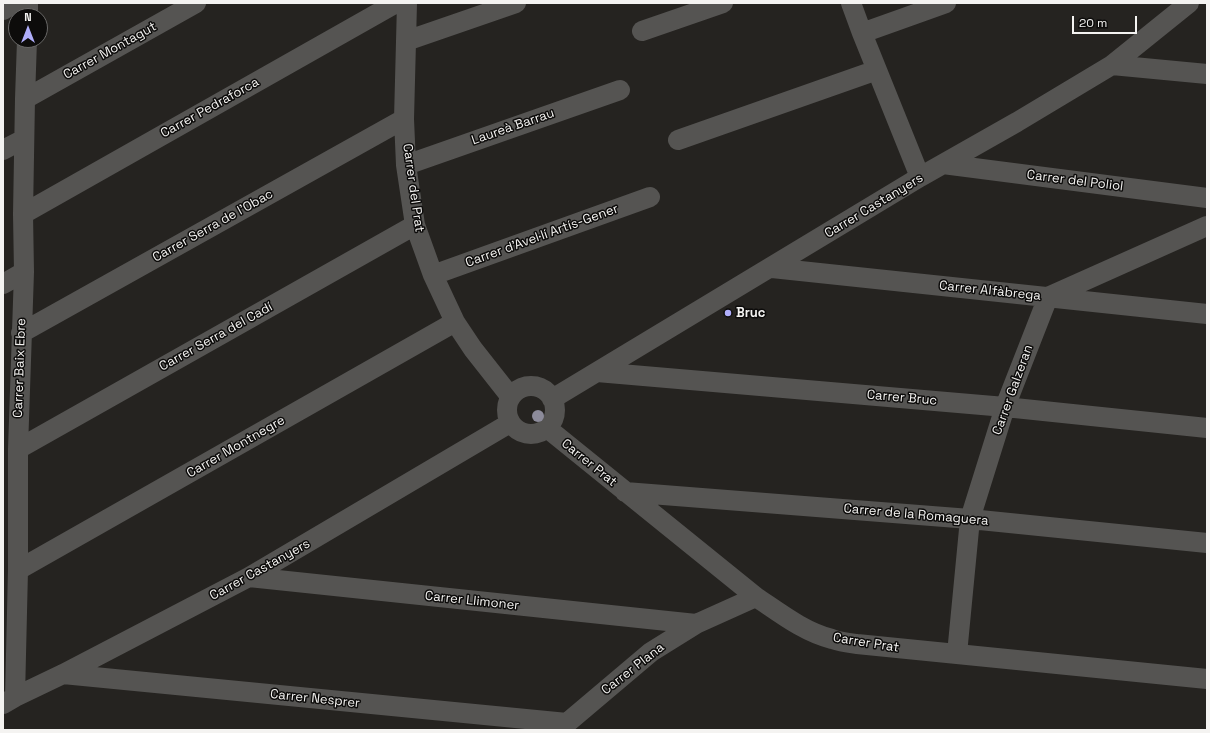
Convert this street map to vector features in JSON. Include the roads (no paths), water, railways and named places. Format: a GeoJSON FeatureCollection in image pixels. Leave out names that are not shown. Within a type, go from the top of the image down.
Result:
{"type":"FeatureCollection","features":[{"type":"Feature","properties":{"kind":"street"},"geometry":{"type":"LineString","coordinates":[[3,10],[15,3]]}},
{"type":"Feature","properties":{"kind":"street","name":"Carrer Montagut"},"geometry":{"type":"LineString","coordinates":[[25,99],[196,3]]}},
{"type":"Feature","properties":{"kind":"street","name":"Carrer Pedraforca"},"geometry":{"type":"LineString","coordinates":[[23,214],[396,3]]}},
{"type":"Feature","properties":{"kind":"street","name":"Carrer del Prat"},"geometry":{"type":"LineString","coordinates":[[407,3],[404,119],[406,165],[415,225],[433,276],[454,322],[510,396]]}},
{"type":"Feature","properties":{"kind":"street"},"geometry":{"type":"LineString","coordinates":[[406,41],[516,3]]}},
{"type":"Feature","properties":{"kind":"street"},"geometry":{"type":"LineString","coordinates":[[642,31],[723,3]]}},
{"type":"Feature","properties":{"kind":"street"},"geometry":{"type":"LineString","coordinates":[[851,3],[920,178]]}},
{"type":"Feature","properties":{"kind":"street"},"geometry":{"type":"LineString","coordinates":[[862,33],[946,3]]}},
{"type":"Feature","properties":{"kind":"street","name":"Carrer Castanyers"},"geometry":{"type":"LineString","coordinates":[[552,399],[943,164],[1112,65],[1189,3]]}},
{"type":"Feature","properties":{"kind":"street","name":"Carrer Baix Ebre"},"geometry":{"type":"LineString","coordinates":[[9,701],[18,570],[11,551],[18,449],[11,413],[21,333],[24,272],[23,214],[27,48]]}},
{"type":"Feature","properties":{"kind":"street"},"geometry":{"type":"LineString","coordinates":[[1112,65],[1207,74]]}},
{"type":"Feature","properties":{"kind":"street"},"geometry":{"type":"LineString","coordinates":[[678,140],[877,70]]}},
{"type":"Feature","properties":{"kind":"street","name":"Laureà Barrau"},"geometry":{"type":"LineString","coordinates":[[406,165],[620,90]]}},
{"type":"Feature","properties":{"kind":"street","name":"Carrer Serra de l'Obac"},"geometry":{"type":"LineString","coordinates":[[21,333],[404,119]]}},
{"type":"Feature","properties":{"kind":"street"},"geometry":{"type":"LineString","coordinates":[[3,150],[24,139]]}},
{"type":"Feature","properties":{"kind":"street","name":"Carrer del Poliol"},"geometry":{"type":"LineString","coordinates":[[943,164],[1207,198]]}},
{"type":"Feature","properties":{"kind":"street","name":"Carrer d'Avel·lí Artís-Gener"},"geometry":{"type":"LineString","coordinates":[[433,276],[650,197]]}},
{"type":"Feature","properties":{"kind":"street","name":"Carrer Serra del Cadí"},"geometry":{"type":"LineString","coordinates":[[18,449],[415,225]]}},
{"type":"Feature","properties":{"kind":"street"},"geometry":{"type":"LineString","coordinates":[[1048,297],[1207,226]]}},
{"type":"Feature","properties":{"kind":"street","name":"Carrer Alfàbrega"},"geometry":{"type":"LineString","coordinates":[[772,268],[1207,314]]}},
{"type":"Feature","properties":{"kind":"street"},"geometry":{"type":"LineString","coordinates":[[3,284],[24,272]]}},
{"type":"Feature","properties":{"kind":"street","name":"Carrer Galzeran"},"geometry":{"type":"LineString","coordinates":[[957,654],[970,519],[1005,407],[1048,297]]}},
{"type":"Feature","properties":{"kind":"street","name":"Carrer Montnegre"},"geometry":{"type":"LineString","coordinates":[[18,570],[454,322]]}},
{"type":"Feature","properties":{"kind":"street","name":"Carrer Bruc"},"geometry":{"type":"LineString","coordinates":[[598,372],[1005,407],[1207,428]]}},
{"type":"Feature","properties":{"kind":"street"},"geometry":{"type":"LineString","coordinates":[[532,386],[540,388],[552,399],[555,414],[552,422],[547,428],[539,433],[522,433],[510,423],[506,409],[510,396],[516,391],[524,387],[532,386]]}},
{"type":"Feature","properties":{"kind":"street","name":"Carrer Castanyers"},"geometry":{"type":"LineString","coordinates":[[9,701],[249,578],[510,423]]}},
{"type":"Feature","properties":{"kind":"street","name":"Carrer Prat"},"geometry":{"type":"LineString","coordinates":[[547,428],[756,598],[787,618],[813,632],[832,639],[857,644],[1207,679]]}},
{"type":"Feature","properties":{"kind":"street","name":"Carrer de la Romaguera"},"geometry":{"type":"LineString","coordinates":[[625,492],[970,519],[1207,543]]}},
{"type":"Feature","properties":{"kind":"street","name":"Carrer Llimoner"},"geometry":{"type":"LineString","coordinates":[[249,578],[696,624]]}},
{"type":"Feature","properties":{"kind":"street","name":"Carrer Plana"},"geometry":{"type":"LineString","coordinates":[[564,727],[651,652],[696,624],[756,598]]}},
{"type":"Feature","properties":{"kind":"street","name":"Carrer Nesprer"},"geometry":{"type":"LineString","coordinates":[[63,674],[564,727]]}},
{"type":"Feature","properties":{"kind":"place","name":"Bruc"},"geometry":{"type":"Point","coordinates":[728,313]}}]}
